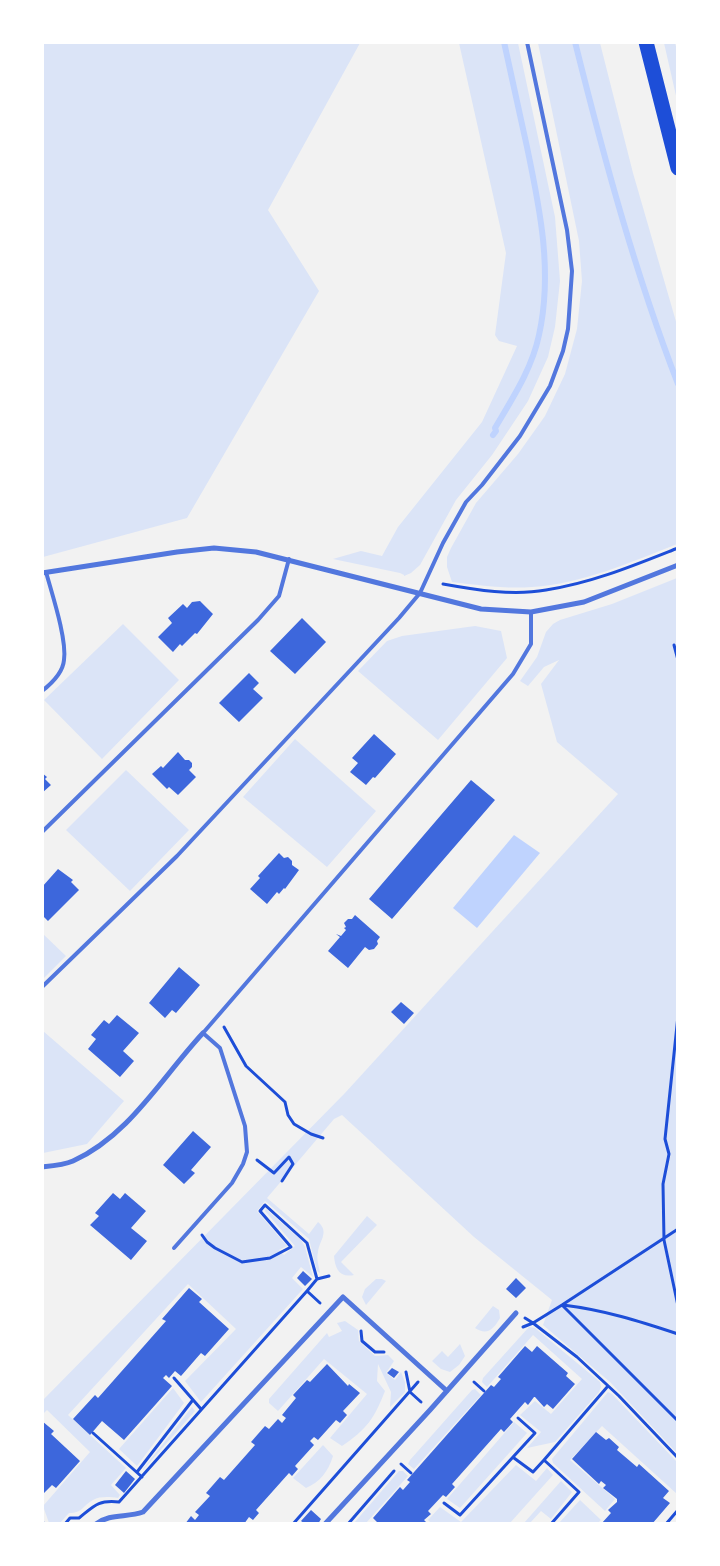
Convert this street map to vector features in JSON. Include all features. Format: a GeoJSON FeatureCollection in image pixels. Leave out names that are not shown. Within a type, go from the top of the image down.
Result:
{"type":"FeatureCollection","features":[{"type":"Feature","properties":{"kind":"highway"},"geometry":{"type":"LineString","coordinates":[[646,42],[678,168]]}},
{"type":"Feature","properties":{"kind":"street"},"geometry":{"type":"LineString","coordinates":[[44,573],[214,548],[256,552],[289,559],[481,609],[531,612],[584,602],[678,565]]}},
{"type":"Feature","properties":{"kind":"street"},"geometry":{"type":"LineString","coordinates":[[42,1167],[71,1162],[103,1143],[134,1114],[203,1033]]}},
{"type":"Feature","properties":{"kind":"street"},"geometry":{"type":"LineString","coordinates":[[96,1524],[108,1516],[133,1516],[143,1512],[343,1297],[448,1391]]}},
{"type":"Feature","properties":{"kind":"street"},"geometry":{"type":"LineString","coordinates":[[325,1524],[448,1391],[516,1313]]}},
{"type":"Feature","properties":{"kind":"lane"},"geometry":{"type":"LineString","coordinates":[[42,987],[177,856],[399,618],[420,593],[443,543],[466,502],[482,485],[520,436],[550,386],[568,329],[572,271],[567,230],[527,42]]}},
{"type":"Feature","properties":{"kind":"lane"},"geometry":{"type":"LineString","coordinates":[[42,832],[258,620],[279,596],[289,559]]}},
{"type":"Feature","properties":{"kind":"lane"},"geometry":{"type":"LineString","coordinates":[[42,691],[58,675],[64,661],[64,644],[44,573]]}},
{"type":"Feature","properties":{"kind":"lane"},"geometry":{"type":"LineString","coordinates":[[174,1248],[232,1183],[243,1164],[247,1152],[245,1126],[220,1048],[203,1033],[513,674],[531,644],[531,612]]}},
{"type":"Feature","properties":{"kind":"path"},"geometry":{"type":"LineString","coordinates":[[426,581],[485,590],[511,592],[545,591],[622,571],[678,548]]}},
{"type":"Feature","properties":{"kind":"path"},"geometry":{"type":"LineString","coordinates":[[674,646],[678,660]]}},
{"type":"Feature","properties":{"kind":"path"},"geometry":{"type":"LineString","coordinates":[[217,1015],[246,1066],[285,1102],[288,1115],[294,1124],[322,1138]]}},
{"type":"Feature","properties":{"kind":"path"},"geometry":{"type":"LineString","coordinates":[[678,1016],[665,1138],[669,1154],[663,1184],[664,1240],[678,1306]]}},
{"type":"Feature","properties":{"kind":"path"},"geometry":{"type":"LineString","coordinates":[[247,1152],[274,1174],[289,1157],[293,1164],[282,1181]]}},
{"type":"Feature","properties":{"kind":"path"},"geometry":{"type":"LineString","coordinates":[[195,1224],[207,1242],[242,1262],[270,1258],[291,1247],[260,1211],[266,1205],[308,1243],[317,1279]]}},
{"type":"Feature","properties":{"kind":"path"},"geometry":{"type":"LineString","coordinates":[[534,1323],[664,1240],[678,1229]]}},
{"type":"Feature","properties":{"kind":"path"},"geometry":{"type":"LineString","coordinates":[[65,1524],[70,1518],[79,1518],[98,1503],[119,1502],[317,1279],[329,1276]]}},
{"type":"Feature","properties":{"kind":"path"},"geometry":{"type":"LineString","coordinates":[[307,1291],[329,1311]]}},
{"type":"Feature","properties":{"kind":"path"},"geometry":{"type":"LineString","coordinates":[[562,1305],[603,1311],[631,1318],[678,1334]]}},
{"type":"Feature","properties":{"kind":"path"},"geometry":{"type":"LineString","coordinates":[[562,1305],[678,1421]]}},
{"type":"Feature","properties":{"kind":"path"},"geometry":{"type":"LineString","coordinates":[[516,1313],[534,1323],[577,1357],[678,1458]]}},
{"type":"Feature","properties":{"kind":"path"},"geometry":{"type":"LineString","coordinates":[[360,1327],[362,1341],[375,1352],[387,1351]]}},
{"type":"Feature","properties":{"kind":"path"},"geometry":{"type":"LineString","coordinates":[[405,1367],[410,1392]]}},
{"type":"Feature","properties":{"kind":"path"},"geometry":{"type":"LineString","coordinates":[[292,1524],[426,1372]]}},
{"type":"Feature","properties":{"kind":"path"},"geometry":{"type":"LineString","coordinates":[[174,1378],[192,1401],[201,1409]]}},
{"type":"Feature","properties":{"kind":"path"},"geometry":{"type":"LineString","coordinates":[[474,1382],[484,1391]]}},
{"type":"Feature","properties":{"kind":"path"},"geometry":{"type":"LineString","coordinates":[[514,1458],[534,1472],[608,1386]]}},
{"type":"Feature","properties":{"kind":"path"},"geometry":{"type":"LineString","coordinates":[[137,1472],[192,1401]]}},
{"type":"Feature","properties":{"kind":"path"},"geometry":{"type":"LineString","coordinates":[[444,1503],[460,1515],[514,1458],[535,1433],[518,1418]]}},
{"type":"Feature","properties":{"kind":"path"},"geometry":{"type":"LineString","coordinates":[[93,1432],[142,1477]]}},
{"type":"Feature","properties":{"kind":"path"},"geometry":{"type":"LineString","coordinates":[[544,1460],[579,1492],[551,1524]]}},
{"type":"Feature","properties":{"kind":"path"},"geometry":{"type":"LineString","coordinates":[[401,1464],[411,1473]]}},
{"type":"Feature","properties":{"kind":"path"},"geometry":{"type":"LineString","coordinates":[[666,1524],[678,1510]]}},
{"type":"Feature","properties":{"kind":"shaded area"},"geometry":{"type":"Polygon","coordinates":[[[43,42],[360,43],[268,210],[319,291],[187,518],[43,557],[43,42]]]}},
{"type":"Feature","properties":{"kind":"shaded area"},"geometry":{"type":"Polygon","coordinates":[[[459,43],[518,43],[555,217],[560,281],[555,327],[548,357],[528,401],[492,455],[456,500],[420,565],[404,576],[400,573],[333,559],[361,551],[382,556],[398,527],[482,422],[517,346],[499,341],[495,335],[506,253],[459,43]]]}},
{"type":"Feature","properties":{"kind":"shaded area"},"geometry":{"type":"Polygon","coordinates":[[[538,43],[600,43],[633,173],[677,325],[677,544],[624,565],[569,582],[532,587],[512,587],[452,582],[447,567],[447,557],[451,548],[476,503],[518,454],[545,416],[565,374],[577,329],[582,281],[579,241],[538,43]]]}},
{"type":"Feature","properties":{"kind":"shaded area"},"geometry":{"type":"Polygon","coordinates":[[[664,43],[675,43],[678,53],[677,100],[664,43]]]}},
{"type":"Feature","properties":{"kind":"shaded area"},"geometry":{"type":"Polygon","coordinates":[[[677,578],[677,1453],[610,1382],[543,1325],[552,1300],[474,1237],[342,1115],[334,1119],[267,1198],[309,1234],[318,1222],[321,1226],[324,1233],[317,1257],[320,1273],[317,1271],[309,1239],[265,1201],[257,1211],[287,1246],[279,1250],[284,1255],[295,1246],[265,1211],[266,1209],[301,1240],[305,1247],[313,1277],[301,1267],[292,1278],[303,1289],[201,1402],[185,1381],[236,1329],[188,1284],[68,1415],[126,1468],[111,1485],[120,1495],[118,1498],[105,1497],[96,1499],[80,1510],[69,1513],[60,1523],[49,1523],[43,1506],[90,1452],[47,1410],[43,1414],[43,1400],[345,1093],[618,794],[557,742],[541,684],[559,660],[544,667],[528,686],[520,681],[537,657],[546,632],[553,624],[560,620],[612,604],[677,578]]]}},
{"type":"Feature","properties":{"kind":"shaded area"},"geometry":{"type":"Polygon","coordinates":[[[123,624],[179,680],[102,759],[44,700],[123,624]]]}},
{"type":"Feature","properties":{"kind":"shaded area"},"geometry":{"type":"Polygon","coordinates":[[[475,626],[501,631],[507,658],[438,740],[358,671],[387,641],[402,636],[475,626]]]}},
{"type":"Feature","properties":{"kind":"shaded area"},"geometry":{"type":"Polygon","coordinates":[[[295,739],[376,811],[327,867],[243,797],[295,739]]]}},
{"type":"Feature","properties":{"kind":"shaded area"},"geometry":{"type":"Polygon","coordinates":[[[126,770],[189,830],[130,891],[66,830],[126,770]]]}},
{"type":"Feature","properties":{"kind":"shaded area"},"geometry":{"type":"Polygon","coordinates":[[[42,933],[66,956],[43,979],[42,979],[42,933]]]}},
{"type":"Feature","properties":{"kind":"shaded area"},"geometry":{"type":"Polygon","coordinates":[[[43,1031],[124,1101],[87,1144],[43,1153],[43,1031]]]}},
{"type":"Feature","properties":{"kind":"shaded area"},"geometry":{"type":"Polygon","coordinates":[[[367,1216],[377,1225],[341,1262],[354,1275],[345,1275],[337,1268],[334,1256],[367,1216]]]}},
{"type":"Feature","properties":{"kind":"shaded area"},"geometry":{"type":"Polygon","coordinates":[[[376,1279],[386,1281],[366,1305],[362,1297],[365,1289],[376,1279]]]}},
{"type":"Feature","properties":{"kind":"shaded area"},"geometry":{"type":"Polygon","coordinates":[[[493,1306],[499,1310],[500,1318],[495,1325],[487,1331],[475,1328],[493,1306]]]}},
{"type":"Feature","properties":{"kind":"shaded area"},"geometry":{"type":"Polygon","coordinates":[[[345,1321],[358,1330],[359,1341],[375,1356],[388,1355],[394,1361],[386,1373],[395,1380],[401,1372],[405,1382],[405,1392],[390,1407],[391,1392],[378,1364],[377,1381],[385,1391],[381,1401],[364,1429],[342,1446],[330,1438],[367,1394],[324,1359],[278,1411],[269,1403],[269,1399],[327,1333],[329,1337],[342,1331],[337,1323],[345,1321]]]}},
{"type":"Feature","properties":{"kind":"shaded area"},"geometry":{"type":"Polygon","coordinates":[[[529,1327],[535,1328],[600,1382],[601,1387],[599,1392],[555,1442],[527,1448],[541,1432],[520,1415],[535,1401],[551,1414],[582,1379],[533,1335],[487,1387],[482,1382],[483,1378],[529,1327]]]}},
{"type":"Feature","properties":{"kind":"shaded area"},"geometry":{"type":"Polygon","coordinates":[[[460,1344],[465,1356],[459,1365],[450,1372],[441,1369],[432,1361],[442,1351],[448,1357],[460,1344]]]}},
{"type":"Feature","properties":{"kind":"shaded area"},"geometry":{"type":"Polygon","coordinates":[[[173,1388],[184,1403],[137,1466],[119,1449],[173,1388]]]}},
{"type":"Feature","properties":{"kind":"shaded area"},"geometry":{"type":"Polygon","coordinates":[[[475,1389],[481,1395],[414,1469],[408,1464],[410,1460],[472,1390],[475,1389]]]}},
{"type":"Feature","properties":{"kind":"shaded area"},"geometry":{"type":"Polygon","coordinates":[[[608,1392],[677,1462],[677,1494],[602,1426],[570,1460],[615,1499],[605,1511],[553,1463],[552,1459],[608,1392]]]}},
{"type":"Feature","properties":{"kind":"shaded area"},"geometry":{"type":"Polygon","coordinates":[[[192,1407],[195,1411],[143,1470],[143,1469],[192,1407]]]}},
{"type":"Feature","properties":{"kind":"shaded area"},"geometry":{"type":"Polygon","coordinates":[[[514,1422],[527,1433],[460,1508],[447,1499],[514,1422]]]}},
{"type":"Feature","properties":{"kind":"shaded area"},"geometry":{"type":"Polygon","coordinates":[[[323,1445],[333,1456],[331,1462],[326,1472],[315,1483],[306,1488],[293,1478],[323,1445]]]}},
{"type":"Feature","properties":{"kind":"shaded area"},"geometry":{"type":"Polygon","coordinates":[[[516,1465],[536,1481],[547,1468],[553,1475],[510,1523],[432,1524],[428,1520],[440,1507],[461,1522],[516,1465]]]}},
{"type":"Feature","properties":{"kind":"shaded area"},"geometry":{"type":"Polygon","coordinates":[[[399,1471],[403,1471],[408,1476],[366,1523],[354,1523],[399,1471]]]}},
{"type":"Feature","properties":{"kind":"shaded area"},"geometry":{"type":"Polygon","coordinates":[[[561,1481],[572,1492],[551,1519],[541,1511],[530,1523],[524,1523],[561,1481]]]}},
{"type":"Feature","properties":{"kind":"shaded area"},"geometry":{"type":"Polygon","coordinates":[[[580,1500],[601,1520],[598,1523],[559,1523],[580,1500]]]}},
{"type":"Feature","properties":{"kind":"water"},"geometry":{"type":"Polygon","coordinates":[[[514,835],[540,853],[477,928],[453,908],[514,835]]]}},
{"type":"Feature","properties":{"kind":"building"},"geometry":{"type":"Polygon","coordinates":[[[200,601],[213,614],[197,634],[195,633],[182,646],[180,644],[173,652],[158,637],[172,623],[168,618],[183,604],[187,608],[192,602],[200,601]]]}},
{"type":"Feature","properties":{"kind":"building"},"geometry":{"type":"Polygon","coordinates":[[[302,618],[326,642],[295,674],[270,651],[302,618]]]}},
{"type":"Feature","properties":{"kind":"building"},"geometry":{"type":"Polygon","coordinates":[[[249,673],[259,683],[253,689],[263,698],[239,722],[219,703],[249,673]]]}},
{"type":"Feature","properties":{"kind":"building"},"geometry":{"type":"Polygon","coordinates":[[[374,734],[396,754],[375,778],[373,777],[366,785],[350,772],[358,763],[352,758],[374,734]]]}},
{"type":"Feature","properties":{"kind":"building"},"geometry":{"type":"Polygon","coordinates":[[[178,752],[185,760],[189,760],[192,763],[192,767],[189,770],[196,777],[178,795],[169,787],[167,789],[152,774],[161,766],[163,768],[178,752]]]}},
{"type":"Feature","properties":{"kind":"building"},"geometry":{"type":"Polygon","coordinates":[[[42,773],[47,777],[45,779],[51,785],[42,793],[42,773]]]}},
{"type":"Feature","properties":{"kind":"building"},"geometry":{"type":"Polygon","coordinates":[[[471,780],[495,800],[392,919],[369,899],[471,780]]]}},
{"type":"Feature","properties":{"kind":"building"},"geometry":{"type":"Polygon","coordinates":[[[279,853],[284,858],[288,857],[292,861],[292,865],[299,870],[285,889],[279,894],[277,892],[267,904],[250,889],[260,878],[258,876],[279,853]]]}},
{"type":"Feature","properties":{"kind":"building"},"geometry":{"type":"Polygon","coordinates":[[[58,869],[73,880],[71,882],[79,890],[48,921],[42,915],[42,887],[58,869]]]}},
{"type":"Feature","properties":{"kind":"building"},"geometry":{"type":"Polygon","coordinates":[[[355,915],[380,937],[374,949],[369,950],[365,947],[348,968],[328,951],[340,937],[336,934],[341,936],[346,930],[344,923],[355,915]]]}},
{"type":"Feature","properties":{"kind":"building"},"geometry":{"type":"Polygon","coordinates":[[[179,967],[200,985],[176,1013],[172,1010],[165,1018],[149,1003],[179,967]]]}},
{"type":"Feature","properties":{"kind":"building"},"geometry":{"type":"Polygon","coordinates":[[[401,1002],[414,1013],[404,1024],[391,1012],[401,1002]]]}},
{"type":"Feature","properties":{"kind":"building"},"geometry":{"type":"Polygon","coordinates":[[[117,1015],[139,1033],[123,1051],[134,1061],[120,1077],[88,1049],[96,1039],[91,1035],[104,1020],[109,1024],[117,1015]]]}},
{"type":"Feature","properties":{"kind":"building"},"geometry":{"type":"Polygon","coordinates":[[[193,1131],[211,1147],[191,1170],[195,1173],[184,1184],[163,1165],[193,1131]]]}},
{"type":"Feature","properties":{"kind":"building"},"geometry":{"type":"Polygon","coordinates":[[[113,1193],[120,1199],[125,1193],[146,1211],[131,1228],[147,1241],[131,1260],[90,1225],[99,1216],[95,1213],[113,1193]]]}},
{"type":"Feature","properties":{"kind":"building"},"geometry":{"type":"Polygon","coordinates":[[[303,1271],[312,1279],[305,1286],[297,1278],[303,1271]]]}},
{"type":"Feature","properties":{"kind":"building"},"geometry":{"type":"Polygon","coordinates":[[[516,1278],[526,1288],[516,1298],[506,1289],[516,1278]]]}},
{"type":"Feature","properties":{"kind":"building"},"geometry":{"type":"Polygon","coordinates":[[[189,1288],[202,1299],[199,1302],[229,1329],[205,1356],[201,1353],[181,1376],[175,1371],[169,1378],[166,1375],[163,1378],[172,1386],[124,1440],[102,1421],[90,1435],[73,1419],[95,1395],[98,1398],[166,1321],[162,1319],[189,1288]]]}},
{"type":"Feature","properties":{"kind":"building"},"geometry":{"type":"Polygon","coordinates":[[[525,1346],[532,1352],[537,1346],[568,1373],[566,1376],[575,1384],[553,1409],[547,1404],[544,1407],[535,1397],[528,1405],[525,1402],[510,1419],[513,1422],[504,1432],[501,1429],[452,1484],[455,1487],[446,1497],[443,1495],[428,1511],[431,1514],[424,1520],[428,1524],[379,1524],[373,1518],[400,1487],[403,1490],[410,1482],[407,1480],[491,1385],[494,1387],[501,1379],[498,1377],[525,1346]]]}},
{"type":"Feature","properties":{"kind":"building"},"geometry":{"type":"Polygon","coordinates":[[[327,1364],[348,1386],[349,1384],[360,1393],[343,1411],[347,1415],[340,1423],[336,1420],[318,1440],[314,1437],[310,1441],[314,1445],[295,1466],[298,1469],[292,1476],[289,1473],[256,1510],[259,1513],[253,1520],[249,1517],[244,1524],[185,1524],[191,1516],[195,1520],[199,1515],[195,1512],[210,1496],[206,1493],[220,1477],[224,1480],[255,1445],[251,1442],[265,1426],[269,1429],[278,1419],[282,1423],[286,1418],[282,1415],[296,1398],[293,1395],[307,1380],[310,1382],[327,1364]]]}},
{"type":"Feature","properties":{"kind":"building"},"geometry":{"type":"Polygon","coordinates":[[[392,1368],[399,1372],[394,1378],[387,1373],[392,1368]]]}},
{"type":"Feature","properties":{"kind":"building"},"geometry":{"type":"Polygon","coordinates":[[[42,1421],[54,1431],[51,1434],[80,1461],[56,1488],[52,1485],[42,1495],[42,1421]]]}},
{"type":"Feature","properties":{"kind":"building"},"geometry":{"type":"Polygon","coordinates":[[[596,1432],[606,1440],[609,1438],[619,1447],[617,1450],[637,1467],[639,1464],[669,1491],[663,1498],[670,1503],[652,1524],[601,1524],[611,1513],[608,1510],[617,1502],[617,1499],[603,1488],[606,1485],[601,1481],[599,1484],[572,1459],[596,1432]]]}},
{"type":"Feature","properties":{"kind":"building"},"geometry":{"type":"Polygon","coordinates":[[[126,1471],[135,1479],[124,1493],[115,1485],[126,1471]]]}},
{"type":"Feature","properties":{"kind":"building"},"geometry":{"type":"Polygon","coordinates":[[[311,1510],[321,1519],[318,1524],[305,1524],[301,1521],[311,1510]]]}},
{"type":"Feature","properties":{"kind":"waterway"},"geometry":{"type":"LineString","coordinates":[[493,435],[532,360],[539,335],[545,288],[545,264],[540,217],[504,42]]}},
{"type":"Feature","properties":{"kind":"waterway"},"geometry":{"type":"LineString","coordinates":[[575,42],[621,215],[662,342],[678,384]]}}]}
